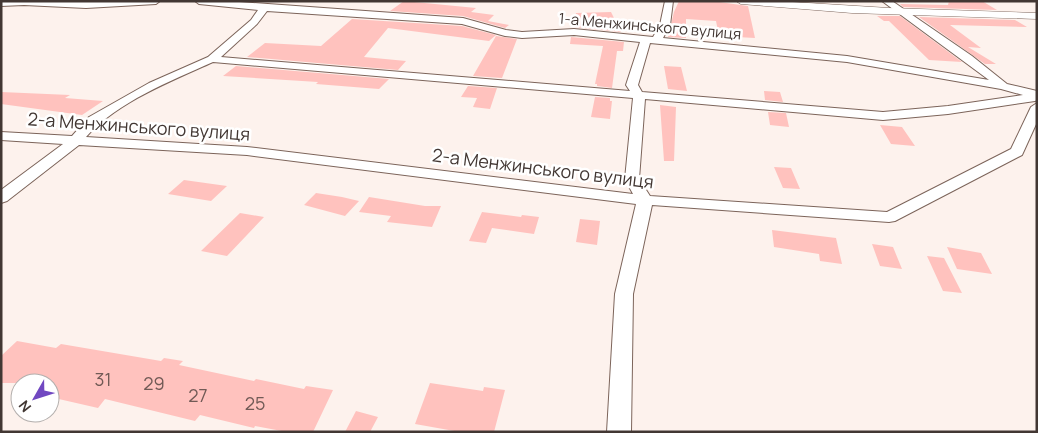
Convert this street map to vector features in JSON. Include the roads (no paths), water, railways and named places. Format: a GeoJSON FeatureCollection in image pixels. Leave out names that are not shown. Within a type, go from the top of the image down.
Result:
{"type":"FeatureCollection","features":[{"type":"Feature","properties":{"kind":"street"},"geometry":{"type":"LineString","coordinates":[[1,3],[24,2],[86,5],[156,1]]}},
{"type":"Feature","properties":{"kind":"street","name":"1-а Менжинського вулиця"},"geometry":{"type":"LineString","coordinates":[[199,1],[264,8],[463,21],[505,33],[522,35],[574,32],[847,59],[1002,86],[1037,96]]}},
{"type":"Feature","properties":{"kind":"street"},"geometry":{"type":"LineString","coordinates":[[619,432],[624,294],[645,200],[632,179],[639,96],[632,85],[651,39],[665,25],[669,1]]}},
{"type":"Feature","properties":{"kind":"street"},"geometry":{"type":"LineString","coordinates":[[741,1],[807,9],[905,14],[1037,16]]}},
{"type":"Feature","properties":{"kind":"street"},"geometry":{"type":"LineString","coordinates":[[886,1],[968,58],[1002,86]]}},
{"type":"Feature","properties":{"kind":"street"},"geometry":{"type":"LineString","coordinates":[[1,198],[74,142],[94,120],[153,85],[212,59],[254,22],[264,8]]}},
{"type":"Feature","properties":{"kind":"street"},"geometry":{"type":"LineString","coordinates":[[212,59],[883,116],[948,110],[1037,96]]}},
{"type":"Feature","properties":{"kind":"street","name":"2-а Менжинського вулиця"},"geometry":{"type":"LineString","coordinates":[[1,136],[74,142],[247,151],[645,200],[890,216],[1016,152],[1037,107]]}}]}
